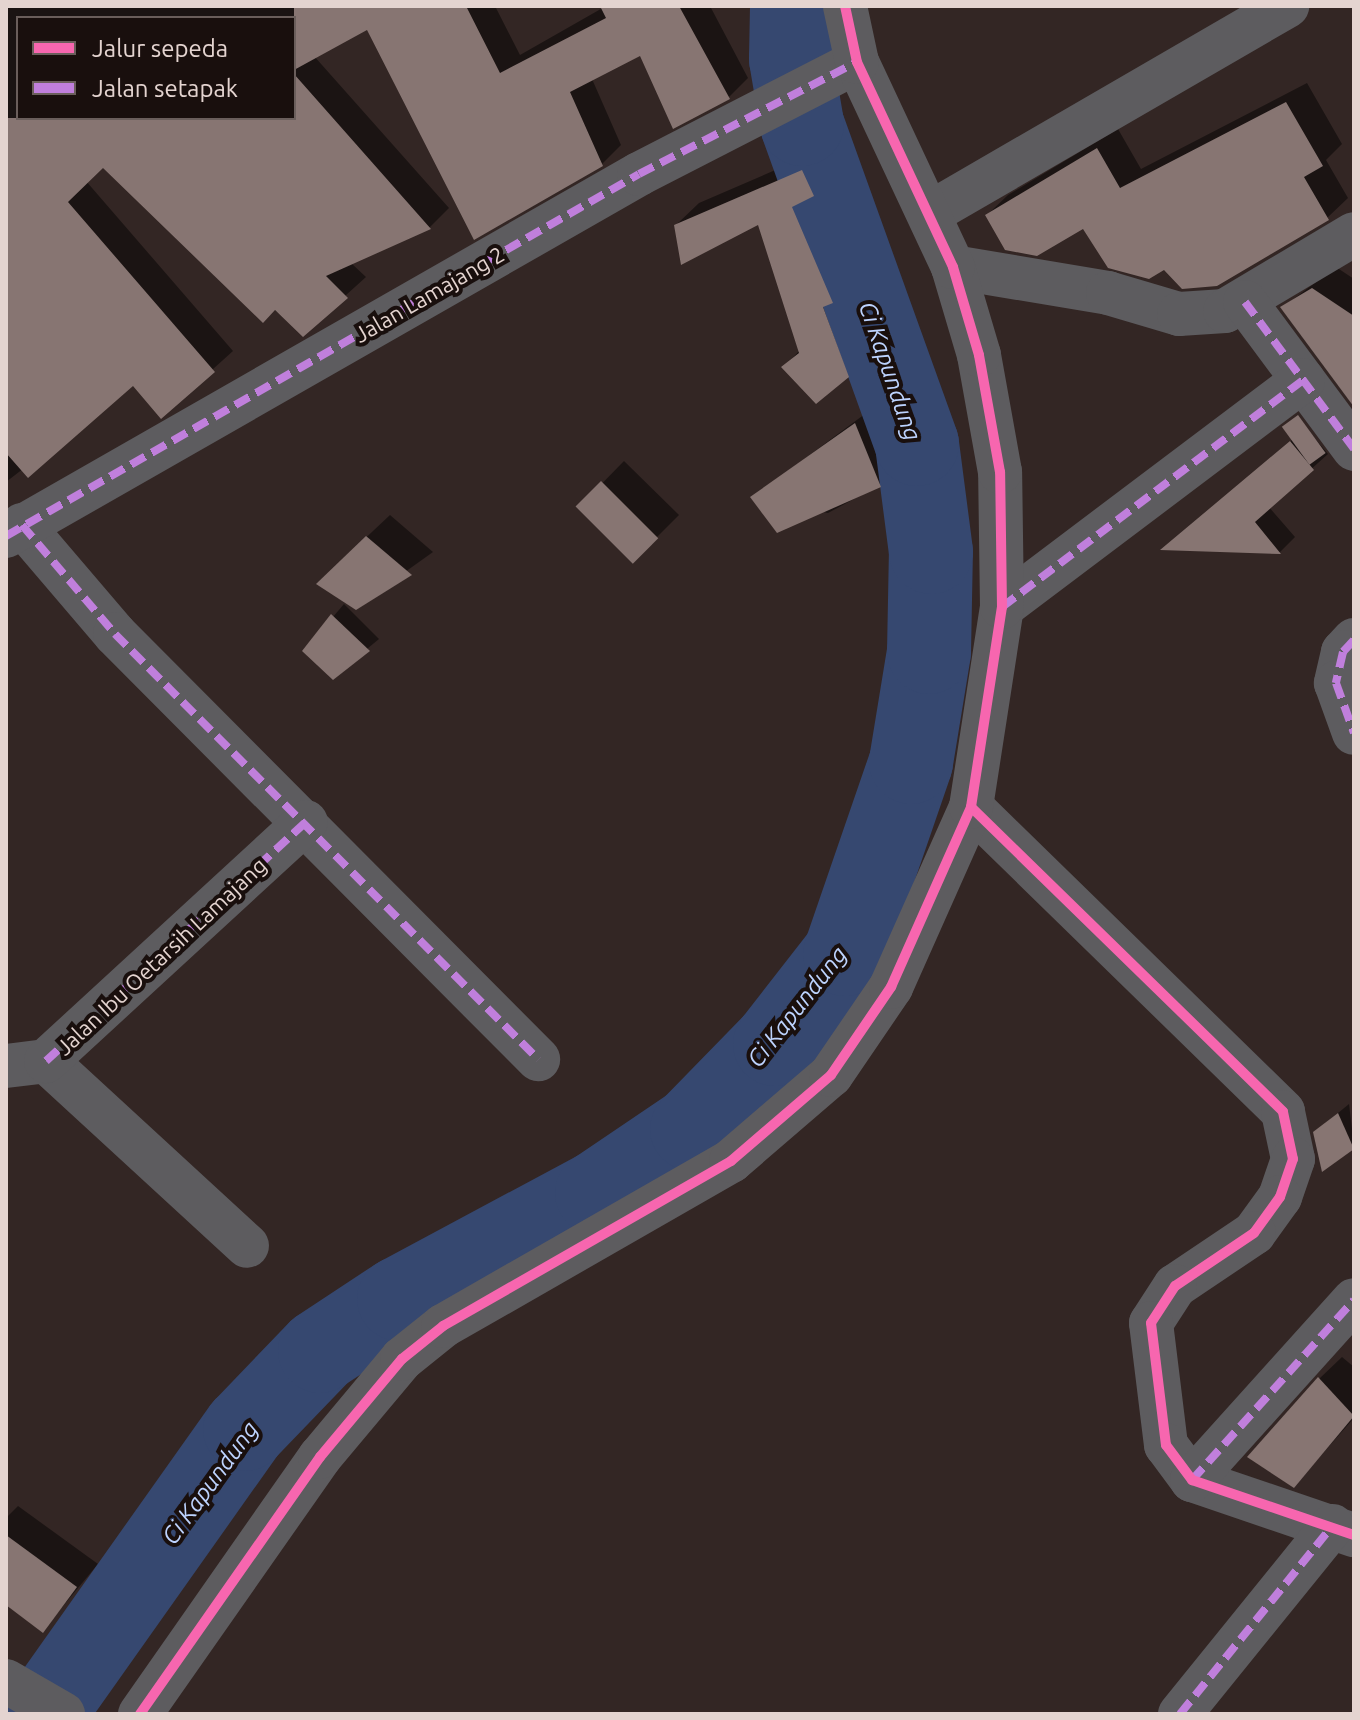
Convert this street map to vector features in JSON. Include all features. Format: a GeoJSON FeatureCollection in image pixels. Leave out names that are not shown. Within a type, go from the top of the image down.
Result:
{"type":"FeatureCollection","features":[{"type":"Feature","properties":{"kind":"street"},"geometry":{"type":"LineString","coordinates":[[140,1714],[320,1457],[402,1359],[469,1310],[731,1161],[831,1075],[891,987],[971,807],[1002,607],[1000,472],[979,355],[953,267],[930,213],[846,66],[845,6]]}},
{"type":"Feature","properties":{"kind":"street"},"geometry":{"type":"LineString","coordinates":[[930,213],[1287,6]]}},
{"type":"Feature","properties":{"kind":"street","name":"Jalan Lamajang 2"},"geometry":{"type":"LineString","coordinates":[[14,531],[764,105],[846,66]]}},
{"type":"Feature","properties":{"kind":"street"},"geometry":{"type":"LineString","coordinates":[[953,267],[1108,293],[1179,314],[1245,302],[1354,234]]}},
{"type":"Feature","properties":{"kind":"street"},"geometry":{"type":"LineString","coordinates":[[1245,302],[1354,449]]}},
{"type":"Feature","properties":{"kind":"street"},"geometry":{"type":"LineString","coordinates":[[1002,607],[1303,380]]}},
{"type":"Feature","properties":{"kind":"street"},"geometry":{"type":"LineString","coordinates":[[14,531],[538,1059]]}},
{"type":"Feature","properties":{"kind":"street"},"geometry":{"type":"LineString","coordinates":[[1354,640],[1343,652],[1336,683],[1354,733]]}},
{"type":"Feature","properties":{"kind":"street"},"geometry":{"type":"LineString","coordinates":[[971,807],[1259,1085],[1291,1134],[1293,1159],[1280,1197],[1254,1233],[1175,1286],[1151,1323],[1166,1445],[1192,1480],[1343,1530],[1180,1714]]}},
{"type":"Feature","properties":{"kind":"street","name":"Jalan Ibu Oetarsih Lamajang"},"geometry":{"type":"LineString","coordinates":[[26,1064],[306,822]]}},
{"type":"Feature","properties":{"kind":"street"},"geometry":{"type":"LineString","coordinates":[[26,1064],[247,1246]]}},
{"type":"Feature","properties":{"kind":"street"},"geometry":{"type":"LineString","coordinates":[[1192,1480],[1354,1300]]}},
{"type":"Feature","properties":{"kind":"street"},"geometry":{"type":"LineString","coordinates":[[6,1681],[63,1714]]}},
{"type":"Feature","properties":{"kind":"building"},"geometry":{"type":"Polygon","coordinates":[[[294,6],[466,6],[500,73],[606,18],[600,6],[679,6],[730,99],[673,129],[640,56],[570,92],[603,166],[474,240],[367,30],[296,69],[294,6]]]}},
{"type":"Feature","properties":{"kind":"building"},"geometry":{"type":"Polygon","coordinates":[[[296,76],[431,229],[326,276],[348,298],[303,337],[275,310],[263,323],[103,168],[68,202],[215,372],[161,419],[133,386],[28,478],[6,453],[6,118],[296,120],[296,76]]]}},
{"type":"Feature","properties":{"kind":"building"},"geometry":{"type":"Polygon","coordinates":[[[1286,102],[1323,166],[1304,177],[1329,220],[1217,286],[1182,289],[1164,270],[1149,279],[1108,268],[1083,229],[1037,256],[1005,250],[985,215],[1097,148],[1120,188],[1286,102]]]}},
{"type":"Feature","properties":{"kind":"building"},"geometry":{"type":"Polygon","coordinates":[[[802,170],[814,196],[792,207],[833,303],[823,307],[849,377],[816,404],[781,367],[799,353],[758,225],[681,265],[674,225],[802,170]]]}},
{"type":"Feature","properties":{"kind":"building"},"geometry":{"type":"Polygon","coordinates":[[[1312,288],[1354,316],[1354,407],[1280,307],[1312,288]]]}},
{"type":"Feature","properties":{"kind":"building"},"geometry":{"type":"Polygon","coordinates":[[[1298,415],[1326,453],[1309,465],[1282,427],[1298,415]]]}},
{"type":"Feature","properties":{"kind":"building"},"geometry":{"type":"Polygon","coordinates":[[[855,423],[881,487],[777,533],[750,497],[855,423]]]}},
{"type":"Feature","properties":{"kind":"building"},"geometry":{"type":"Polygon","coordinates":[[[1290,441],[1314,470],[1255,522],[1281,554],[1160,550],[1290,441]]]}},
{"type":"Feature","properties":{"kind":"building"},"geometry":{"type":"Polygon","coordinates":[[[601,481],[658,538],[633,564],[576,506],[601,481]]]}},
{"type":"Feature","properties":{"kind":"building"},"geometry":{"type":"Polygon","coordinates":[[[366,536],[412,575],[356,610],[316,584],[366,536]]]}},
{"type":"Feature","properties":{"kind":"building"},"geometry":{"type":"Polygon","coordinates":[[[331,614],[370,651],[333,680],[302,651],[331,614]]]}},
{"type":"Feature","properties":{"kind":"building"},"geometry":{"type":"Polygon","coordinates":[[[1338,1113],[1354,1149],[1322,1172],[1313,1132],[1338,1113]]]}},
{"type":"Feature","properties":{"kind":"building"},"geometry":{"type":"Polygon","coordinates":[[[1318,1377],[1354,1416],[1294,1488],[1247,1457],[1318,1377]]]}},
{"type":"Feature","properties":{"kind":"building"},"geometry":{"type":"Polygon","coordinates":[[[6,1535],[77,1587],[43,1633],[6,1605],[6,1535]]]}},
{"type":"Feature","properties":{"kind":"waterway","name":"Ci Kapundung"},"geometry":{"type":"LineString","coordinates":[[43,1714],[245,1429],[320,1351],[399,1299],[597,1193],[692,1129],[775,1044],[845,954],[911,762],[929,652],[931,552],[917,444],[802,124],[791,59],[792,6]]}},
{"type":"Feature","properties":{"kind":"marked path"},"geometry":{"type":"LineString","coordinates":[[6,536],[639,174],[857,62]]}},
{"type":"Feature","properties":{"kind":"marked path"},"geometry":{"type":"LineString","coordinates":[[1245,302],[1354,449]]}},
{"type":"Feature","properties":{"kind":"marked path"},"geometry":{"type":"LineString","coordinates":[[1002,607],[1303,380]]}},
{"type":"Feature","properties":{"kind":"marked path"},"geometry":{"type":"LineString","coordinates":[[22,525],[115,634],[538,1059]]}},
{"type":"Feature","properties":{"kind":"marked path"},"geometry":{"type":"LineString","coordinates":[[1354,640],[1343,652],[1336,683],[1354,733]]}},
{"type":"Feature","properties":{"kind":"marked path"},"geometry":{"type":"LineString","coordinates":[[46,1061],[306,822]]}},
{"type":"Feature","properties":{"kind":"marked path"},"geometry":{"type":"LineString","coordinates":[[1192,1480],[1354,1300]]}},
{"type":"Feature","properties":{"kind":"marked path"},"geometry":{"type":"LineString","coordinates":[[1180,1714],[1332,1526]]}},
{"type":"Feature","properties":{"kind":"cycle path"},"geometry":{"type":"LineString","coordinates":[[140,1714],[320,1457],[402,1359],[443,1326],[731,1161],[831,1075],[891,987],[971,807],[1002,607],[1000,472],[979,355],[953,267],[857,62],[845,6]]}},
{"type":"Feature","properties":{"kind":"cycle path"},"geometry":{"type":"LineString","coordinates":[[971,807],[1283,1112],[1293,1159],[1280,1197],[1254,1233],[1175,1286],[1151,1323],[1166,1445],[1192,1480],[1354,1535]]}}]}
